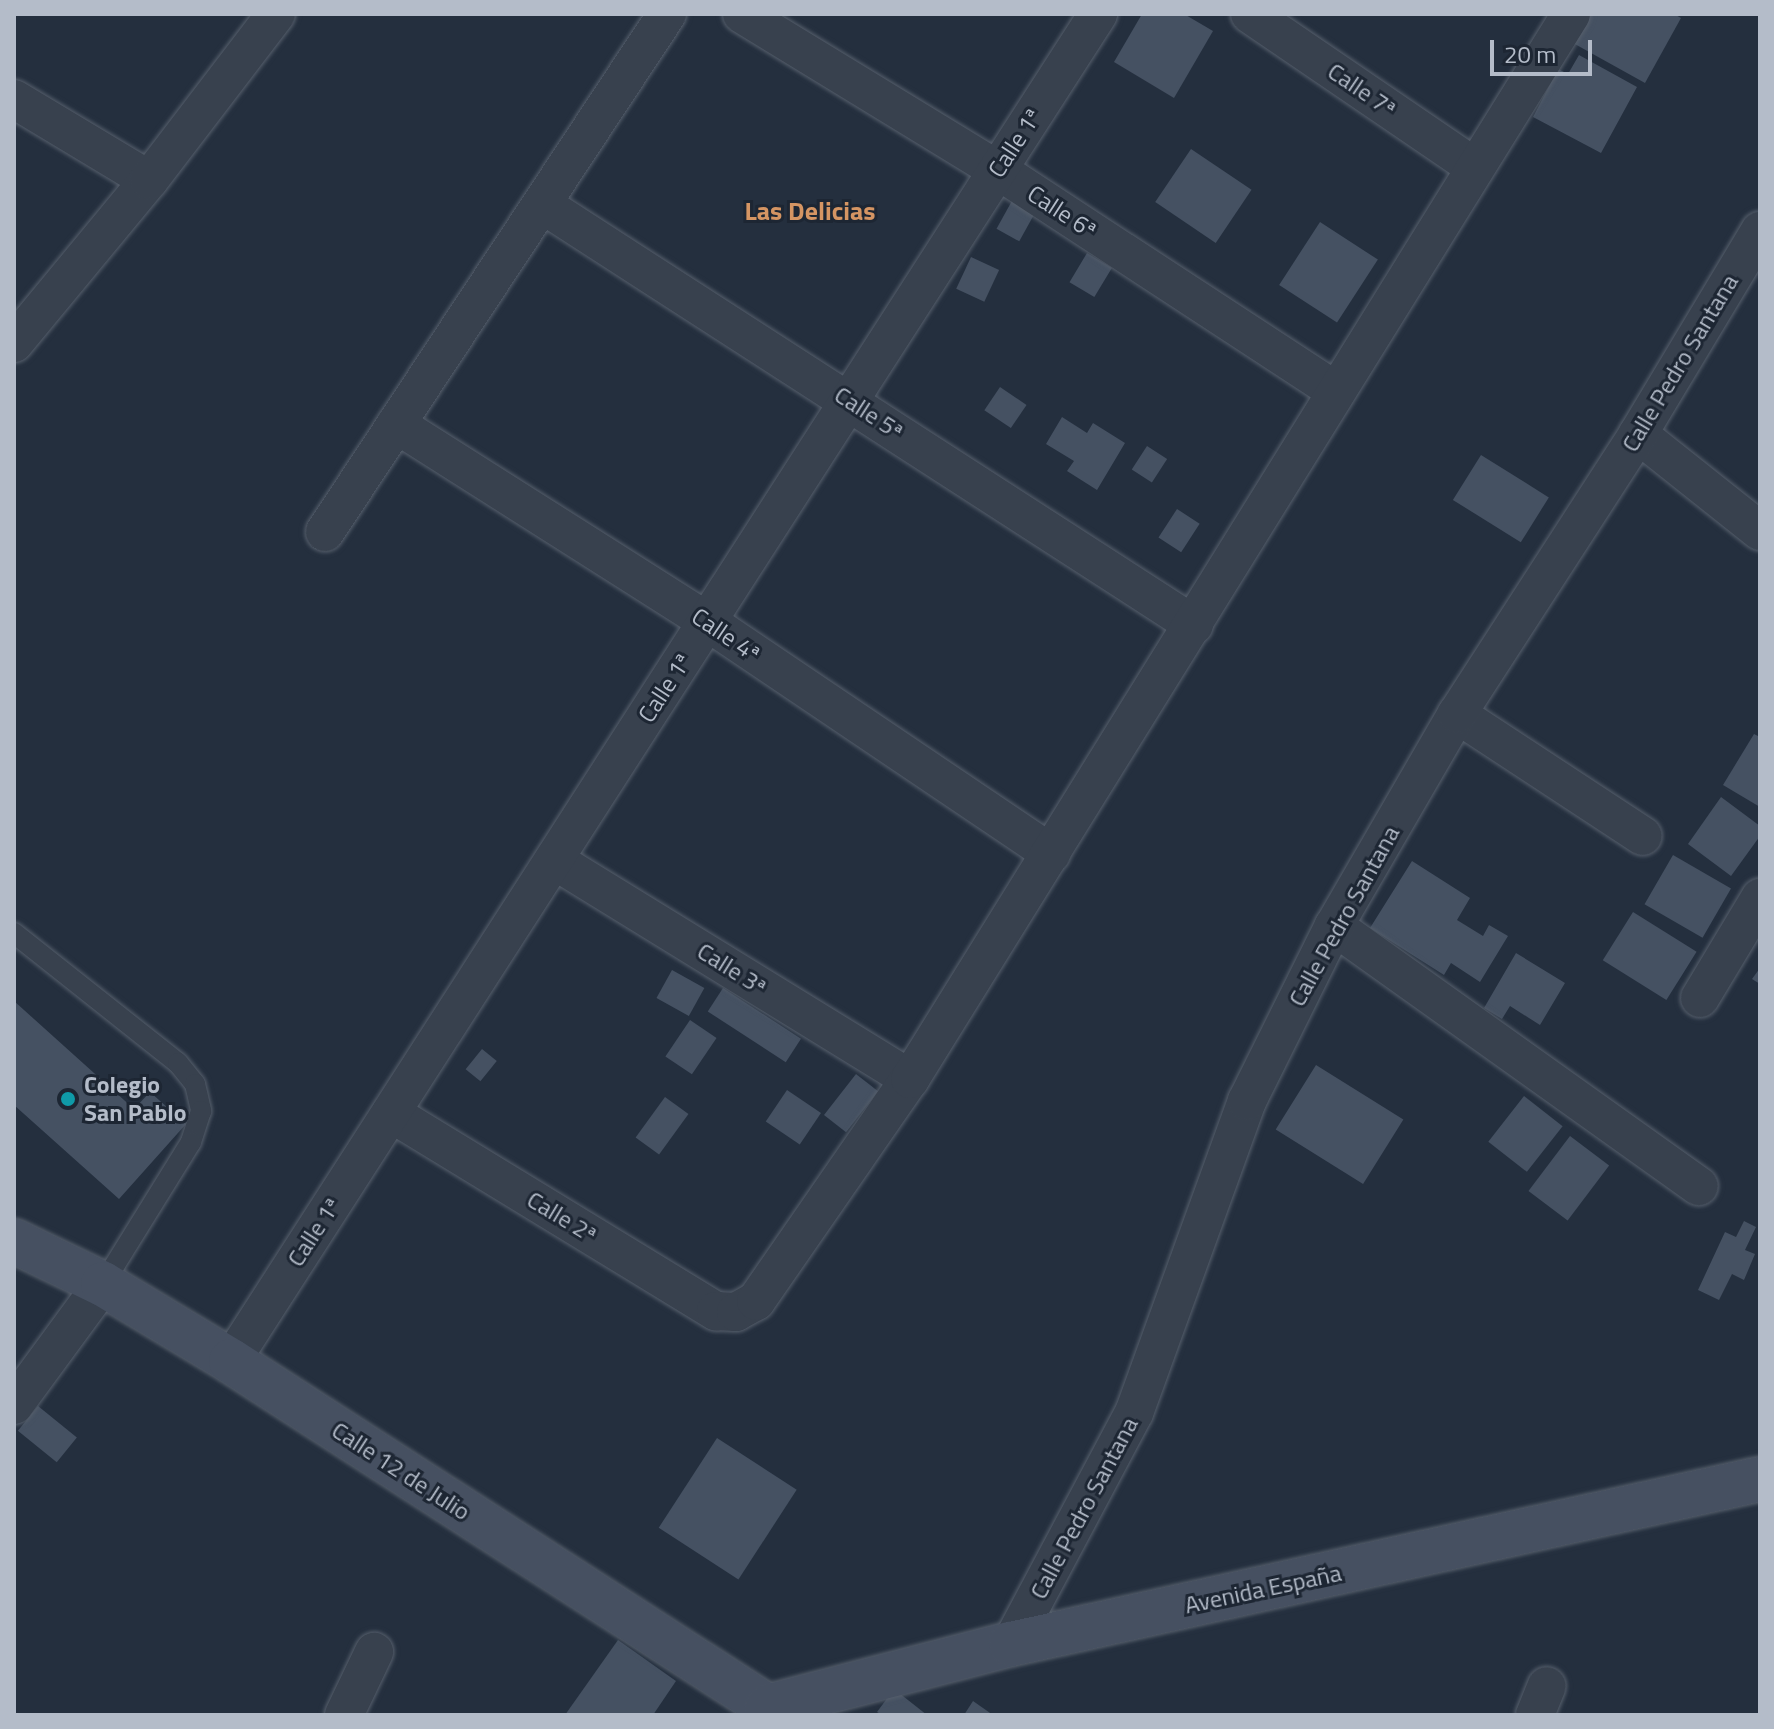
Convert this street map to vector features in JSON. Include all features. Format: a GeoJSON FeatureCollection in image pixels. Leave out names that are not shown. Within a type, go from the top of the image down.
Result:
{"type":"FeatureCollection","features":[{"type":"Feature","properties":{"kind":"street"},"geometry":{"type":"LineString","coordinates":[[14,343],[149,180],[276,14]]}},
{"type":"Feature","properties":{"kind":"street"},"geometry":{"type":"LineString","coordinates":[[325,532],[667,14]]}},
{"type":"Feature","properties":{"kind":"street","name":"Calle 6ª"},"geometry":{"type":"LineString","coordinates":[[742,14],[998,170],[1336,391]]}},
{"type":"Feature","properties":{"kind":"street","name":"Calle 1ª"},"geometry":{"type":"LineString","coordinates":[[231,1361],[1098,14]]}},
{"type":"Feature","properties":{"kind":"street","name":"Calle 7ª"},"geometry":{"type":"LineString","coordinates":[[1250,14],[1474,167]]}},
{"type":"Feature","properties":{"kind":"street"},"geometry":{"type":"LineString","coordinates":[[910,1079],[1571,14]]}},
{"type":"Feature","properties":{"kind":"street"},"geometry":{"type":"LineString","coordinates":[[14,99],[149,180]]}},
{"type":"Feature","properties":{"kind":"street","name":"Calle 5ª"},"geometry":{"type":"LineString","coordinates":[[542,204],[850,400],[1194,625]]}},
{"type":"Feature","properties":{"kind":"street","name":"Calle Pedro Santana"},"geometry":{"type":"LineString","coordinates":[[1011,1644],[1134,1413],[1247,1101],[1334,926],[1457,714],[1638,434],[1760,231]]}},
{"type":"Feature","properties":{"kind":"street","name":"Calle 4ª"},"geometry":{"type":"LineString","coordinates":[[396,424],[708,622],[1051,853]]}},
{"type":"Feature","properties":{"kind":"street"},"geometry":{"type":"LineString","coordinates":[[1638,434],[1760,531]]}},
{"type":"Feature","properties":{"kind":"street"},"geometry":{"type":"LineString","coordinates":[[1457,714],[1643,836]]}},
{"type":"Feature","properties":{"kind":"street","name":"Calle 3ª"},"geometry":{"type":"LineString","coordinates":[[554,860],[910,1079]]}},
{"type":"Feature","properties":{"kind":"street"},"geometry":{"type":"LineString","coordinates":[[1700,998],[1760,898]]}},
{"type":"Feature","properties":{"kind":"street"},"geometry":{"type":"LineString","coordinates":[[1334,926],[1699,1186]]}},
{"type":"Feature","properties":{"kind":"street","name":"Calle 2ª"},"geometry":{"type":"LineString","coordinates":[[391,1113],[716,1311],[736,1312],[756,1301],[910,1079]]}},
{"type":"Feature","properties":{"kind":"street","name":"Calle 12 de Julio"},"geometry":{"type":"LineString","coordinates":[[14,1241],[103,1284],[231,1361],[774,1711]]}},
{"type":"Feature","properties":{"kind":"street"},"geometry":{"type":"LineString","coordinates":[[14,1405],[103,1284]]}},
{"type":"Feature","properties":{"kind":"street","name":"Avenida España"},"geometry":{"type":"LineString","coordinates":[[774,1711],[1011,1644],[1760,1479]]}},
{"type":"Feature","properties":{"kind":"street"},"geometry":{"type":"LineString","coordinates":[[344,1715],[374,1652]]}},
{"type":"Feature","properties":{"kind":"lane"},"geometry":{"type":"LineString","coordinates":[[14,933],[178,1063],[195,1084],[201,1111],[191,1142],[103,1284]]}},
{"type":"Feature","properties":{"kind":"building"},"geometry":{"type":"Polygon","coordinates":[[[1142,14],[1184,14],[1213,31],[1174,98],[1114,62],[1142,14]]]}},
{"type":"Feature","properties":{"kind":"building"},"geometry":{"type":"Polygon","coordinates":[[[1589,14],[1674,14],[1681,18],[1645,83],[1573,43],[1589,14]]]}},
{"type":"Feature","properties":{"kind":"building"},"geometry":{"type":"Polygon","coordinates":[[[1579,55],[1637,87],[1601,153],[1533,117],[1558,69],[1568,74],[1579,55]]]}},
{"type":"Feature","properties":{"kind":"building"},"geometry":{"type":"Polygon","coordinates":[[[1191,149],[1252,190],[1216,243],[1155,202],[1191,149]]]}},
{"type":"Feature","properties":{"kind":"building"},"geometry":{"type":"Polygon","coordinates":[[[1013,199],[1036,212],[1019,241],[997,229],[1013,199]]]}},
{"type":"Feature","properties":{"kind":"building"},"geometry":{"type":"Polygon","coordinates":[[[1320,222],[1378,260],[1337,322],[1279,285],[1320,222]]]}},
{"type":"Feature","properties":{"kind":"building"},"geometry":{"type":"Polygon","coordinates":[[[1087,253],[1112,268],[1094,297],[1069,282],[1087,253]]]}},
{"type":"Feature","properties":{"kind":"building"},"geometry":{"type":"Polygon","coordinates":[[[971,257],[999,270],[984,302],[956,289],[971,257]]]}},
{"type":"Feature","properties":{"kind":"building"},"geometry":{"type":"Polygon","coordinates":[[[1000,387],[1027,405],[1011,428],[984,410],[1000,387]]]}},
{"type":"Feature","properties":{"kind":"building"},"geometry":{"type":"Polygon","coordinates":[[[1062,417],[1087,433],[1093,423],[1125,443],[1097,490],[1067,471],[1074,461],[1046,444],[1062,417]]]}},
{"type":"Feature","properties":{"kind":"building"},"geometry":{"type":"Polygon","coordinates":[[[1147,446],[1167,459],[1152,483],[1132,469],[1147,446]]]}},
{"type":"Feature","properties":{"kind":"building"},"geometry":{"type":"Polygon","coordinates":[[[1481,455],[1549,497],[1521,542],[1453,500],[1481,455]]]}},
{"type":"Feature","properties":{"kind":"building"},"geometry":{"type":"Polygon","coordinates":[[[1177,509],[1200,524],[1181,552],[1158,538],[1177,509]]]}},
{"type":"Feature","properties":{"kind":"building"},"geometry":{"type":"Polygon","coordinates":[[[1754,734],[1760,737],[1760,807],[1723,785],[1754,734]]]}},
{"type":"Feature","properties":{"kind":"building"},"geometry":{"type":"Polygon","coordinates":[[[1721,797],[1760,826],[1760,836],[1731,876],[1688,844],[1721,797]]]}},
{"type":"Feature","properties":{"kind":"building"},"geometry":{"type":"Polygon","coordinates":[[[1673,855],[1731,889],[1703,938],[1644,904],[1673,855]]]}},
{"type":"Feature","properties":{"kind":"building"},"geometry":{"type":"Polygon","coordinates":[[[1412,861],[1470,898],[1457,920],[1483,936],[1489,925],[1508,936],[1480,982],[1451,963],[1444,975],[1370,928],[1412,861]]]}},
{"type":"Feature","properties":{"kind":"building"},"geometry":{"type":"Polygon","coordinates":[[[1633,912],[1697,952],[1666,1000],[1603,960],[1633,912]]]}},
{"type":"Feature","properties":{"kind":"building"},"geometry":{"type":"Polygon","coordinates":[[[1516,953],[1565,983],[1540,1025],[1510,1006],[1502,1019],[1484,1008],[1516,953]]]}},
{"type":"Feature","properties":{"kind":"building"},"geometry":{"type":"Polygon","coordinates":[[[1760,968],[1760,984],[1752,979],[1760,968]]]}},
{"type":"Feature","properties":{"kind":"building"},"geometry":{"type":"Polygon","coordinates":[[[672,970],[704,988],[689,1016],[656,998],[672,970]]]}},
{"type":"Feature","properties":{"kind":"building"},"geometry":{"type":"Polygon","coordinates":[[[723,988],[801,1039],[786,1062],[708,1011],[723,988]]]}},
{"type":"Feature","properties":{"kind":"building","name":"Colegio San Pablo"},"geometry":{"type":"Polygon","coordinates":[[[14,1001],[134,1109],[150,1092],[186,1124],[119,1199],[14,1105],[14,1001]]]}},
{"type":"Feature","properties":{"kind":"building"},"geometry":{"type":"Polygon","coordinates":[[[690,1020],[717,1038],[692,1074],[665,1056],[690,1020]]]}},
{"type":"Feature","properties":{"kind":"building"},"geometry":{"type":"Polygon","coordinates":[[[482,1049],[497,1061],[480,1081],[466,1069],[482,1049]]]}},
{"type":"Feature","properties":{"kind":"building"},"geometry":{"type":"Polygon","coordinates":[[[1316,1065],[1403,1120],[1363,1184],[1276,1129],[1316,1065]]]}},
{"type":"Feature","properties":{"kind":"building"},"geometry":{"type":"Polygon","coordinates":[[[856,1074],[878,1091],[846,1132],[824,1115],[856,1074]]]}},
{"type":"Feature","properties":{"kind":"building"},"geometry":{"type":"Polygon","coordinates":[[[787,1090],[821,1113],[800,1144],[766,1122],[787,1090]]]}},
{"type":"Feature","properties":{"kind":"building"},"geometry":{"type":"Polygon","coordinates":[[[1524,1096],[1563,1126],[1527,1172],[1488,1142],[1524,1096]]]}},
{"type":"Feature","properties":{"kind":"building"},"geometry":{"type":"Polygon","coordinates":[[[665,1097],[688,1114],[659,1154],[636,1137],[665,1097]]]}},
{"type":"Feature","properties":{"kind":"building"},"geometry":{"type":"Polygon","coordinates":[[[1570,1136],[1609,1165],[1568,1221],[1528,1191],[1570,1136]]]}},
{"type":"Feature","properties":{"kind":"building"},"geometry":{"type":"Polygon","coordinates":[[[1744,1221],[1756,1227],[1745,1250],[1755,1254],[1744,1280],[1732,1274],[1719,1300],[1698,1290],[1725,1232],[1736,1237],[1744,1221]]]}},
{"type":"Feature","properties":{"kind":"building"},"geometry":{"type":"Polygon","coordinates":[[[38,1406],[77,1437],[57,1462],[18,1431],[38,1406]]]}},
{"type":"Feature","properties":{"kind":"building"},"geometry":{"type":"Polygon","coordinates":[[[717,1438],[797,1490],[738,1579],[659,1528],[717,1438]]]}},
{"type":"Feature","properties":{"kind":"building"},"geometry":{"type":"Polygon","coordinates":[[[618,1640],[676,1681],[653,1715],[565,1715],[618,1640]]]}},
{"type":"Feature","properties":{"kind":"building"},"geometry":{"type":"Polygon","coordinates":[[[894,1689],[927,1715],[882,1715],[877,1712],[894,1689]]]}},
{"type":"Feature","properties":{"kind":"building"},"geometry":{"type":"Polygon","coordinates":[[[973,1701],[993,1715],[964,1715],[973,1701]]]}},
{"type":"Feature","properties":{"kind":"place","name":"Colegio San Pablo"},"geometry":{"type":"Point","coordinates":[68,1099]}},
{"type":"Feature","properties":{"kind":"district","name":"Las Delicias"},"geometry":{"type":"Point","coordinates":[810,211]}}]}
